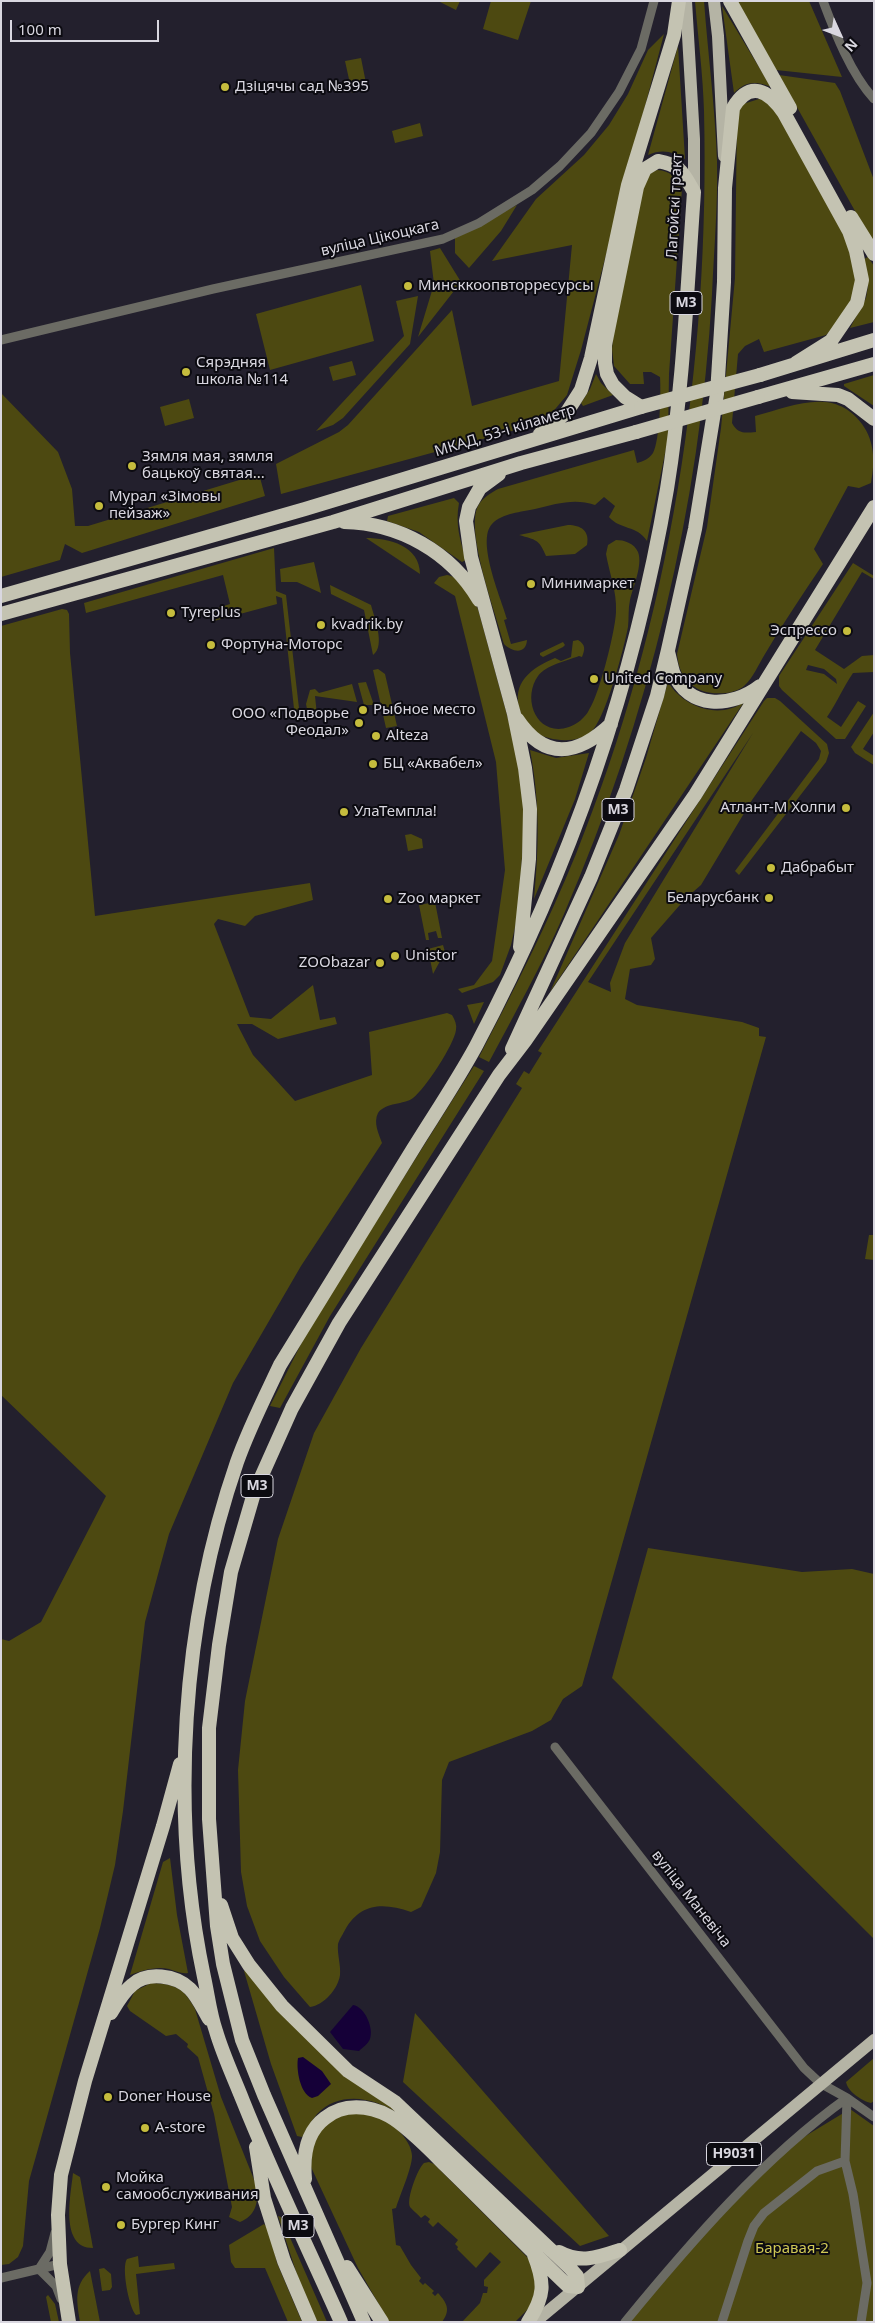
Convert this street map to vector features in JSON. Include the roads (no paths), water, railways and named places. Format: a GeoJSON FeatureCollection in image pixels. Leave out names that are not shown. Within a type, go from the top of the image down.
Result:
{"type":"FeatureCollection","features":[{"type":"Feature","properties":{"kind":"highway"},"geometry":{"type":"LineString","coordinates":[[533,439],[567,412],[581,390],[591,358],[628,185],[674,35],[679,1]]}},
{"type":"Feature","properties":{"kind":"highway"},"geometry":{"type":"LineString","coordinates":[[730,1],[874,254]]}},
{"type":"Feature","properties":{"kind":"highway"},"geometry":{"type":"LineString","coordinates":[[725,188],[733,108],[745,94],[756,91],[766,93],[775,99],[784,113],[849,231],[856,251],[862,280],[857,303],[831,341],[796,363]]}},
{"type":"Feature","properties":{"kind":"highway"},"geometry":{"type":"LineString","coordinates":[[641,407],[624,397],[613,385],[607,374],[604,345],[637,187],[645,169],[658,161],[673,164],[678,168],[694,192]]}},
{"type":"Feature","properties":{"kind":"highway","name":"М3"},"geometry":{"type":"LineString","coordinates":[[364,2322],[264,2095],[242,2040],[223,1964],[209,1819],[209,1728],[219,1645],[231,1572],[254,1493],[292,1408],[339,1323],[500,1075],[591,877],[626,790],[656,696],[695,529],[717,394],[724,282],[725,188]]}},
{"type":"Feature","properties":{"kind":"highway","name":"Лагойскі тракт"},"geometry":{"type":"LineString","coordinates":[[611,723],[650,579],[667,490],[678,413],[694,192]]}},
{"type":"Feature","properties":{"kind":"highway","name":"МКАД, 53-і кіламетр"},"geometry":{"type":"LineString","coordinates":[[1,596],[305,510],[533,439],[760,375],[874,340]]}},
{"type":"Feature","properties":{"kind":"highway"},"geometry":{"type":"LineString","coordinates":[[1,614],[333,522],[521,462],[636,432],[874,364]]}},
{"type":"Feature","properties":{"kind":"highway"},"geometry":{"type":"LineString","coordinates":[[776,392],[838,395],[848,399],[872,421]]}},
{"type":"Feature","properties":{"kind":"highway"},"geometry":{"type":"LineString","coordinates":[[516,964],[520,948],[527,877],[530,809],[525,768],[514,714],[472,557],[466,521],[469,507],[480,488],[498,474],[521,462]]}},
{"type":"Feature","properties":{"kind":"highway"},"geometry":{"type":"LineString","coordinates":[[500,1075],[695,795],[874,507]]}},
{"type":"Feature","properties":{"kind":"highway"},"geometry":{"type":"LineString","coordinates":[[333,522],[388,528],[404,534],[441,555],[458,571],[473,590],[488,615]]}},
{"type":"Feature","properties":{"kind":"highway"},"geometry":{"type":"LineString","coordinates":[[668,650],[674,673],[678,679],[688,691],[703,700],[735,701],[749,694],[764,682]]}},
{"type":"Feature","properties":{"kind":"highway"},"geometry":{"type":"LineString","coordinates":[[514,714],[531,738],[546,746],[563,749],[584,744],[611,723]]}},
{"type":"Feature","properties":{"kind":"highway","name":"М3"},"geometry":{"type":"LineString","coordinates":[[340,2322],[254,2131],[215,2030],[190,1901],[185,1832],[185,1746],[190,1673],[216,1533],[237,1462],[255,1417],[280,1365],[469,1058],[558,874],[586,800],[611,723]]}},
{"type":"Feature","properties":{"kind":"highway"},"geometry":{"type":"LineString","coordinates":[[68,2317],[60,2264],[58,2215],[61,2175],[85,2081],[163,1826],[185,1746]]}},
{"type":"Feature","properties":{"kind":"highway"},"geometry":{"type":"LineString","coordinates":[[214,1885],[232,1938],[248,1964],[282,2006],[348,2071],[395,2102],[537,2247],[574,2259],[595,2258],[620,2250]]}},
{"type":"Feature","properties":{"kind":"highway"},"geometry":{"type":"LineString","coordinates":[[103,2026],[133,1984],[144,1978],[158,1977],[180,1982],[190,1990],[215,2030]]}},
{"type":"Feature","properties":{"kind":"highway"},"geometry":{"type":"LineString","coordinates":[[306,2190],[304,2167],[307,2143],[316,2124],[330,2113],[341,2109],[354,2107],[368,2108],[390,2116],[537,2247],[574,2272],[577,2276],[578,2287]]}},
{"type":"Feature","properties":{"kind":"highway"},"geometry":{"type":"LineString","coordinates":[[254,2131],[264,2198],[284,2261],[310,2322]]}},
{"type":"Feature","properties":{"kind":"highway"},"geometry":{"type":"LineString","coordinates":[[328,2240],[382,2322]]}},
{"type":"Feature","properties":{"kind":"highway"},"geometry":{"type":"LineString","coordinates":[[528,2322],[540,2302],[542,2292],[543,2282],[537,2247]]}},
{"type":"Feature","properties":{"kind":"main road","name":"Лагойскі тракт"},"geometry":{"type":"LineString","coordinates":[[686,1],[694,129],[694,192]]}},
{"type":"Feature","properties":{"kind":"main road","name":"М3"},"geometry":{"type":"LineString","coordinates":[[714,1],[718,36],[725,188]]}},
{"type":"Feature","properties":{"kind":"main road","name":"Н9031"},"geometry":{"type":"LineString","coordinates":[[535,2322],[874,2040]]}},
{"type":"Feature","properties":{"kind":"street","name":"вуліца Цікоцкага"},"geometry":{"type":"LineString","coordinates":[[1,340],[213,290],[443,239],[480,223],[532,190],[560,166],[591,133],[619,92],[641,49],[654,1]]}},
{"type":"Feature","properties":{"kind":"street"},"geometry":{"type":"LineString","coordinates":[[824,1],[838,37],[860,79],[874,99]]}},
{"type":"Feature","properties":{"kind":"street","name":"вуліца Маневіча"},"geometry":{"type":"LineString","coordinates":[[555,1747],[804,2068],[820,2083],[847,2098],[874,2117]]}},
{"type":"Feature","properties":{"kind":"street"},"geometry":{"type":"LineString","coordinates":[[847,2098],[845,2161],[853,2194],[867,2283],[861,2322]]}},
{"type":"Feature","properties":{"kind":"street"},"geometry":{"type":"LineString","coordinates":[[625,2322],[702,2232],[750,2183],[792,2142],[847,2098]]}},
{"type":"Feature","properties":{"kind":"street"},"geometry":{"type":"LineString","coordinates":[[722,2322],[748,2241],[754,2226],[764,2212],[816,2171],[845,2161]]}},
{"type":"Feature","properties":{"kind":"street"},"geometry":{"type":"LineString","coordinates":[[39,2269],[50,2252],[58,2215]]}},
{"type":"Feature","properties":{"kind":"street"},"geometry":{"type":"LineString","coordinates":[[1,2278],[60,2264]]}},
{"type":"Feature","properties":{"kind":"street"},"geometry":{"type":"LineString","coordinates":[[39,2269],[56,2286],[68,2317]]}},
{"type":"Feature","properties":{"kind":"place","name":"Дзіцячы сад №395"},"geometry":{"type":"Point","coordinates":[225,87]}},
{"type":"Feature","properties":{"kind":"place","name":"Минсккоопвторресурсы"},"geometry":{"type":"Point","coordinates":[408,286]}},
{"type":"Feature","properties":{"kind":"place","name":"Сярэдняя школа №114"},"geometry":{"type":"Point","coordinates":[186,372]}},
{"type":"Feature","properties":{"kind":"place","name":"Зямля мая, зямля бацькоў святая..."},"geometry":{"type":"Point","coordinates":[132,466]}},
{"type":"Feature","properties":{"kind":"place","name":"Мурал «Зімовы пейзаж»"},"geometry":{"type":"Point","coordinates":[99,506]}},
{"type":"Feature","properties":{"kind":"place","name":"Минимаркет"},"geometry":{"type":"Point","coordinates":[531,584]}},
{"type":"Feature","properties":{"kind":"place","name":"Tyreplus"},"geometry":{"type":"Point","coordinates":[171,613]}},
{"type":"Feature","properties":{"kind":"place","name":"kvadrik.by"},"geometry":{"type":"Point","coordinates":[321,625]}},
{"type":"Feature","properties":{"kind":"place","name":"Эспрессо"},"geometry":{"type":"Point","coordinates":[847,631]}},
{"type":"Feature","properties":{"kind":"place","name":"Фортуна-Моторс"},"geometry":{"type":"Point","coordinates":[211,645]}},
{"type":"Feature","properties":{"kind":"place","name":"United Company"},"geometry":{"type":"Point","coordinates":[594,679]}},
{"type":"Feature","properties":{"kind":"place","name":"Рыбное место"},"geometry":{"type":"Point","coordinates":[363,710]}},
{"type":"Feature","properties":{"kind":"place","name":"ООО «Подворье Феодал»"},"geometry":{"type":"Point","coordinates":[359,723]}},
{"type":"Feature","properties":{"kind":"place","name":"Alteza"},"geometry":{"type":"Point","coordinates":[376,736]}},
{"type":"Feature","properties":{"kind":"place","name":"БЦ «Аквабел»"},"geometry":{"type":"Point","coordinates":[373,764]}},
{"type":"Feature","properties":{"kind":"place","name":"Атлант-М Холпи"},"geometry":{"type":"Point","coordinates":[846,808]}},
{"type":"Feature","properties":{"kind":"place","name":"УлаТемпла!"},"geometry":{"type":"Point","coordinates":[344,812]}},
{"type":"Feature","properties":{"kind":"place","name":"Дабрабыт"},"geometry":{"type":"Point","coordinates":[771,868]}},
{"type":"Feature","properties":{"kind":"place","name":"Беларусбанк"},"geometry":{"type":"Point","coordinates":[769,898]}},
{"type":"Feature","properties":{"kind":"place","name":"Zoo маркет"},"geometry":{"type":"Point","coordinates":[388,899]}},
{"type":"Feature","properties":{"kind":"place","name":"Unistor"},"geometry":{"type":"Point","coordinates":[395,956]}},
{"type":"Feature","properties":{"kind":"place","name":"ZOObazar"},"geometry":{"type":"Point","coordinates":[380,963]}},
{"type":"Feature","properties":{"kind":"place","name":"Doner House"},"geometry":{"type":"Point","coordinates":[108,2097]}},
{"type":"Feature","properties":{"kind":"place","name":"A-store"},"geometry":{"type":"Point","coordinates":[145,2128]}},
{"type":"Feature","properties":{"kind":"place","name":"Мойка самообслуживания"},"geometry":{"type":"Point","coordinates":[106,2187]}},
{"type":"Feature","properties":{"kind":"place","name":"Бургер Кинг"},"geometry":{"type":"Point","coordinates":[121,2225]}},
{"type":"Feature","properties":{"kind":"park label","name":"Баравая-2"},"geometry":{"type":"Point","coordinates":[792,2249]}}]}
